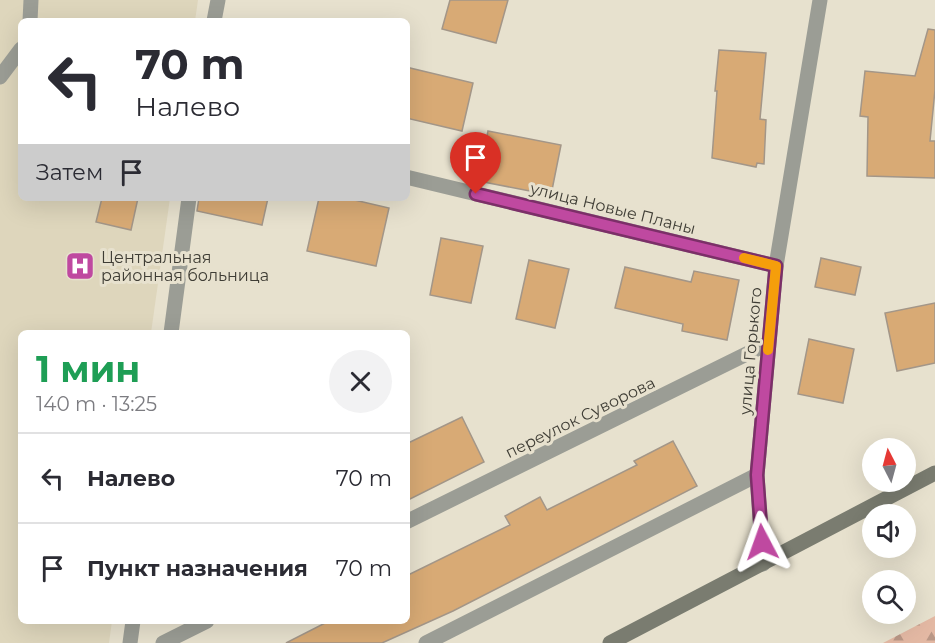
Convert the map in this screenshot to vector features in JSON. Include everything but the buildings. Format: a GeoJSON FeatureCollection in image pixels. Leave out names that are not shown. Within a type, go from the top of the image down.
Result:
{"type":"FeatureCollection","features":[{"type":"Feature","properties":{"kind":"main road"},"geometry":{"type":"LineString","coordinates":[[610,643],[935,473]]}},
{"type":"Feature","properties":{"kind":"street"},"geometry":{"type":"LineString","coordinates":[[30,18],[31,0]]}},
{"type":"Feature","properties":{"kind":"street"},"geometry":{"type":"LineString","coordinates":[[215,18],[218,0]]}},
{"type":"Feature","properties":{"kind":"street","name":"улица Горького"},"geometry":{"type":"LineString","coordinates":[[763,564],[757,475],[776,266],[820,0]]}},
{"type":"Feature","properties":{"kind":"street"},"geometry":{"type":"LineString","coordinates":[[0,76],[18,53]]}},
{"type":"Feature","properties":{"kind":"street","name":"улица Новые Планы"},"geometry":{"type":"LineString","coordinates":[[410,178],[776,266]]}},
{"type":"Feature","properties":{"kind":"street"},"geometry":{"type":"LineString","coordinates":[[171,330],[189,201]]}},
{"type":"Feature","properties":{"kind":"street","name":"переулок Суворова"},"geometry":{"type":"LineString","coordinates":[[410,520],[769,343]]}},
{"type":"Feature","properties":{"kind":"street"},"geometry":{"type":"LineString","coordinates":[[426,643],[757,475]]}},
{"type":"Feature","properties":{"kind":"street"},"geometry":{"type":"LineString","coordinates":[[130,643],[133,624]]}},
{"type":"Feature","properties":{"kind":"street"},"geometry":{"type":"LineString","coordinates":[[163,643],[201,624]]}},
{"type":"Feature","properties":{"kind":"shaded area","name":"Центральная районная больница"},"geometry":{"type":"Polygon","coordinates":[[[0,0],[198,0],[195,18],[18,18],[18,201],[170,201],[151,330],[18,330],[18,624],[112,624],[109,643],[0,643],[0,0]]]}},
{"type":"Feature","properties":{"kind":"green space"},"geometry":{"type":"Polygon","coordinates":[[[935,616],[935,643],[883,643],[935,616]]]}},
{"type":"Feature","properties":{"kind":"slow traffic"},"geometry":{"type":"LineString","coordinates":[[744,258],[776,266],[768,350]]}},
{"type":"Feature","properties":{"kind":"place","name":"Центральная районная больница"},"geometry":{"type":"Point","coordinates":[80,266]}},
{"type":"Feature","properties":{"kind":"route"},"geometry":{"type":"LineString","coordinates":[[476,194],[776,266],[757,475],[762,542]]}}]}
